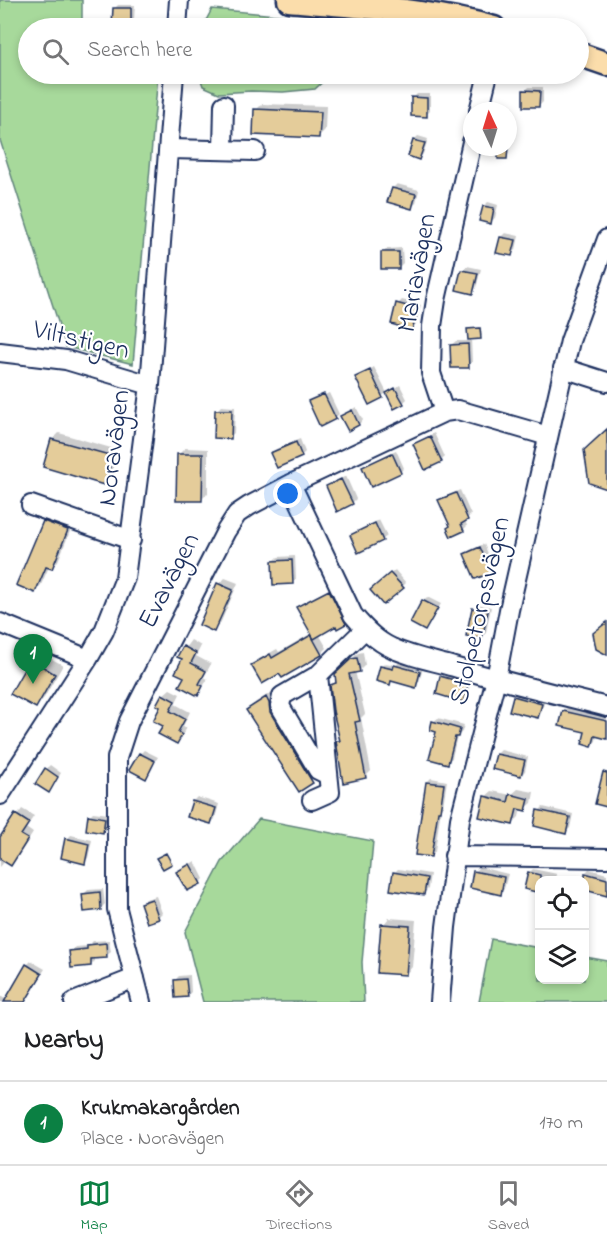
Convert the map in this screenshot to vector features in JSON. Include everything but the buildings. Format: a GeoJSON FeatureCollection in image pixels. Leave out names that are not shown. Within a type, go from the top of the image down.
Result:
{"type":"FeatureCollection","features":[{"type":"Feature","properties":{"kind":"main road"},"geometry":{"type":"LineString","coordinates":[[290,0],[381,8],[449,18]]}},
{"type":"Feature","properties":{"kind":"main road"},"geometry":{"type":"LineString","coordinates":[[589,58],[607,64]]}},
{"type":"Feature","properties":{"kind":"street"},"geometry":{"type":"LineString","coordinates":[[178,18],[179,0]]}},
{"type":"Feature","properties":{"kind":"street","name":"Noravägen"},"geometry":{"type":"LineString","coordinates":[[0,795],[88,659],[104,631],[125,578],[150,385],[173,84]]}},
{"type":"Feature","properties":{"kind":"street"},"geometry":{"type":"LineString","coordinates":[[481,102],[486,84]]}},
{"type":"Feature","properties":{"kind":"street"},"geometry":{"type":"LineString","coordinates":[[223,150],[224,105]]}},
{"type":"Feature","properties":{"kind":"street"},"geometry":{"type":"LineString","coordinates":[[170,149],[255,151]]}},
{"type":"Feature","properties":{"kind":"street","name":"Mariavägen"},"geometry":{"type":"LineString","coordinates":[[444,412],[431,373],[432,326],[469,156]]}},
{"type":"Feature","properties":{"kind":"street","name":"Stolpetorpsvägen"},"geometry":{"type":"LineString","coordinates":[[440,1002],[454,856],[468,784],[495,679],[563,368],[570,341],[607,239]]}},
{"type":"Feature","properties":{"kind":"street","name":"Viltstigen"},"geometry":{"type":"LineString","coordinates":[[0,352],[66,360],[150,385]]}},
{"type":"Feature","properties":{"kind":"street"},"geometry":{"type":"LineString","coordinates":[[563,368],[607,382]]}},
{"type":"Feature","properties":{"kind":"street","name":"Evavägen"},"geometry":{"type":"LineString","coordinates":[[141,1002],[117,909],[117,758],[129,722],[226,531],[237,514],[291,484],[444,412],[458,410],[548,436]]}},
{"type":"Feature","properties":{"kind":"street"},"geometry":{"type":"LineString","coordinates":[[291,484],[354,615],[365,629],[391,648],[495,679],[607,707]]}},
{"type":"Feature","properties":{"kind":"street"},"geometry":{"type":"LineString","coordinates":[[31,505],[131,540]]}},
{"type":"Feature","properties":{"kind":"street"},"geometry":{"type":"LineString","coordinates":[[0,623],[88,659]]}},
{"type":"Feature","properties":{"kind":"street"},"geometry":{"type":"LineString","coordinates":[[328,775],[318,770],[280,706],[282,696],[318,675],[365,629]]}},
{"type":"Feature","properties":{"kind":"street"},"geometry":{"type":"LineString","coordinates":[[312,800],[330,792],[318,675]]}},
{"type":"Feature","properties":{"kind":"street"},"geometry":{"type":"LineString","coordinates":[[454,856],[607,858]]}},
{"type":"Feature","properties":{"kind":"street"},"geometry":{"type":"LineString","coordinates":[[74,1002],[135,978]]}},
{"type":"Feature","properties":{"kind":"green space"},"geometry":{"type":"Polygon","coordinates":[[[0,0],[82,0],[82,18],[18,18],[18,84],[157,84],[133,364],[66,347],[0,140],[0,0]]]}},
{"type":"Feature","properties":{"kind":"green space"},"geometry":{"type":"Polygon","coordinates":[[[212,9],[307,18],[207,18],[212,9]]]}},
{"type":"Feature","properties":{"kind":"green space"},"geometry":{"type":"Polygon","coordinates":[[[202,84],[320,84],[315,89],[283,92],[219,93],[202,84]]]}},
{"type":"Feature","properties":{"kind":"green space"},"geometry":{"type":"Polygon","coordinates":[[[259,819],[373,841],[362,962],[364,1002],[203,1002],[185,932],[222,862],[259,819]]]}},
{"type":"Feature","properties":{"kind":"green space"},"geometry":{"type":"Polygon","coordinates":[[[491,939],[535,947],[535,984],[589,984],[589,958],[607,961],[607,1002],[479,1002],[491,939]]]}},
{"type":"Feature","properties":{"kind":"place","name":"Krukmakargården"},"geometry":{"type":"Point","coordinates":[33,684]}}]}
